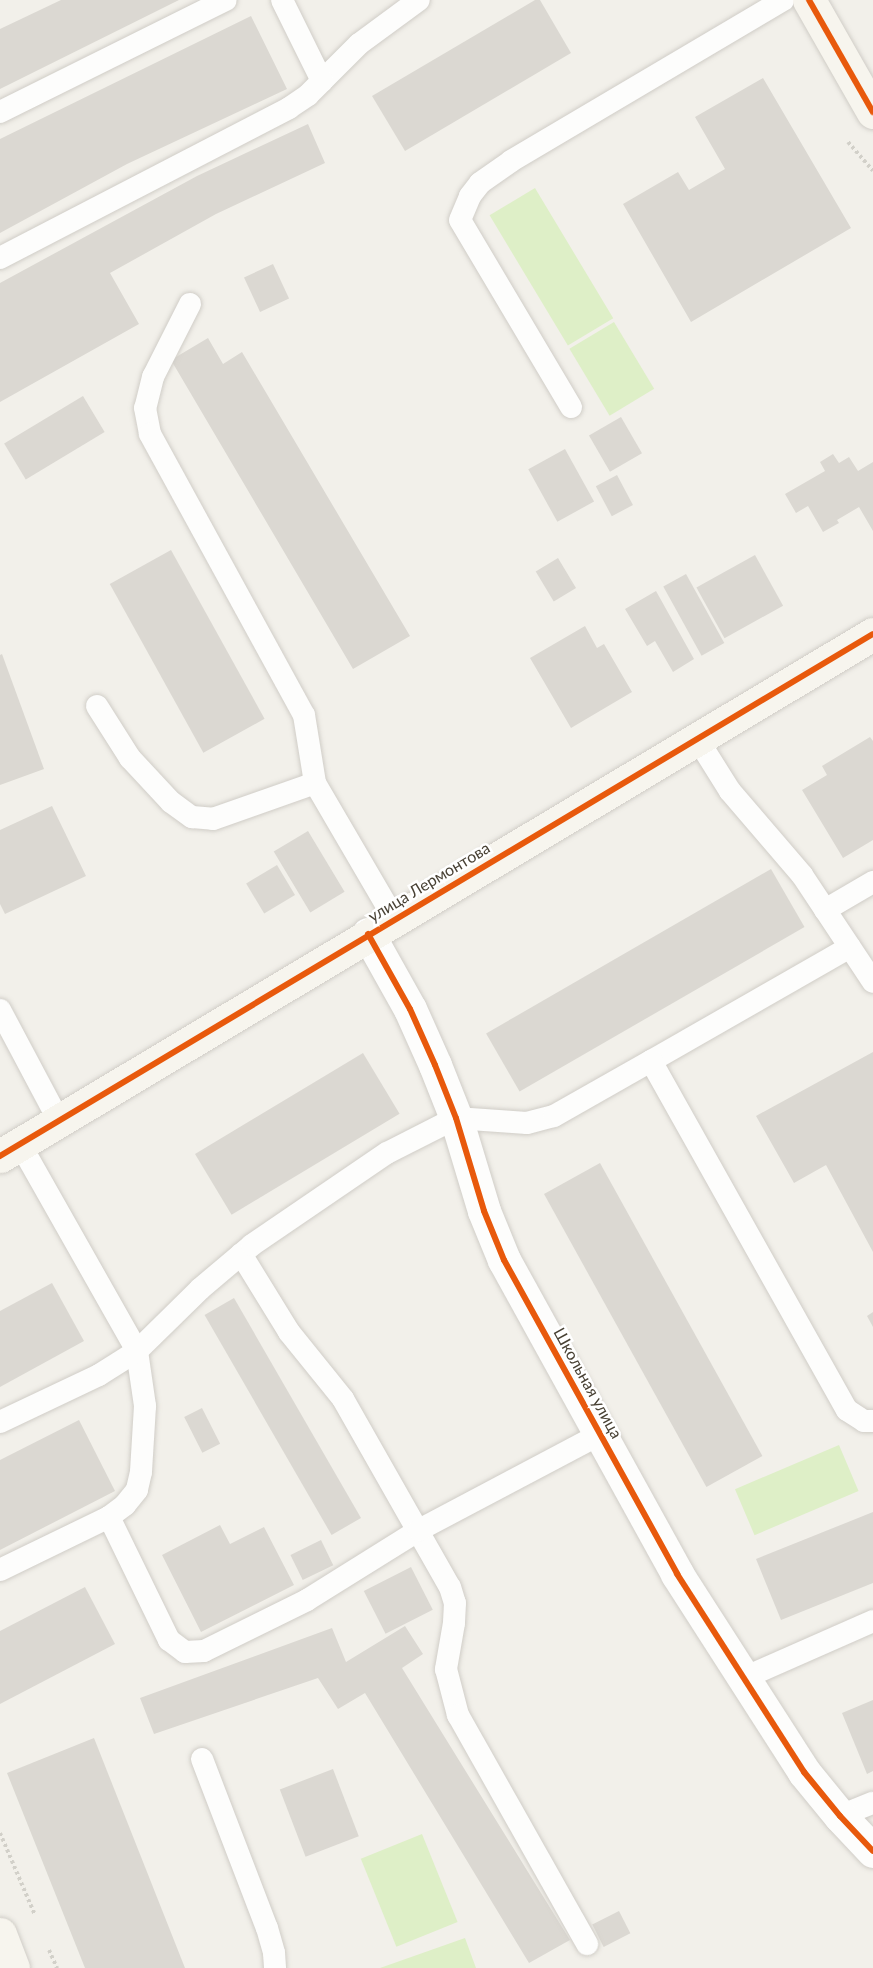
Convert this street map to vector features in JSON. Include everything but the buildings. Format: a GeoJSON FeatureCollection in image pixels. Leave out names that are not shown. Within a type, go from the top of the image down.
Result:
{"type":"FeatureCollection","features":[{"type":"Feature","properties":{"kind":"street"},"geometry":{"type":"LineString","coordinates":[[809,0],[872,107]]}},
{"type":"Feature","properties":{"kind":"street","name":"улица Лермонтова"},"geometry":{"type":"LineString","coordinates":[[10,1150],[381,926],[698,740],[873,634]]}},
{"type":"Feature","properties":{"kind":"street","name":"Школьная улица"},"geometry":{"type":"LineString","coordinates":[[381,926],[410,1009],[456,1118],[483,1211],[504,1260],[677,1574],[804,1772],[840,1816],[873,1851]]}},
{"type":"Feature","properties":{"kind":"street"},"geometry":{"type":"LineString","coordinates":[[0,1934],[13,1968]]}},
{"type":"Feature","properties":{"kind":"lane"},"geometry":{"type":"LineString","coordinates":[[0,112],[226,0]]}},
{"type":"Feature","properties":{"kind":"lane"},"geometry":{"type":"LineString","coordinates":[[282,0],[322,81]]}},
{"type":"Feature","properties":{"kind":"lane"},"geometry":{"type":"LineString","coordinates":[[0,258],[289,108],[308,95],[358,44],[419,0]]}},
{"type":"Feature","properties":{"kind":"lane"},"geometry":{"type":"LineString","coordinates":[[571,407],[460,220],[470,196],[480,183],[511,161],[783,0]]}},
{"type":"Feature","properties":{"kind":"lane"},"geometry":{"type":"LineString","coordinates":[[190,304],[153,377],[145,408],[150,434],[304,715],[315,783],[381,926]]}},
{"type":"Feature","properties":{"kind":"lane"},"geometry":{"type":"LineString","coordinates":[[97,706],[130,758],[171,802],[192,817],[213,819],[315,783]]}},
{"type":"Feature","properties":{"kind":"lane"},"geometry":{"type":"LineString","coordinates":[[698,740],[730,791],[802,875],[873,982]]}},
{"type":"Feature","properties":{"kind":"lane"},"geometry":{"type":"LineString","coordinates":[[825,910],[873,882]]}},
{"type":"Feature","properties":{"kind":"lane"},"geometry":{"type":"LineString","coordinates":[[0,1422],[99,1375],[137,1351],[200,1289],[283,1221],[387,1153],[456,1118],[527,1123],[554,1116],[850,947]]}},
{"type":"Feature","properties":{"kind":"lane"},"geometry":{"type":"LineString","coordinates":[[0,1010],[59,1121]]}},
{"type":"Feature","properties":{"kind":"lane"},"geometry":{"type":"LineString","coordinates":[[651,1061],[847,1410],[864,1421],[873,1421]]}},
{"type":"Feature","properties":{"kind":"lane"},"geometry":{"type":"LineString","coordinates":[[0,1570],[109,1517],[125,1505],[137,1490],[141,1472],[145,1406],[137,1351],[10,1150]]}},
{"type":"Feature","properties":{"kind":"lane"},"geometry":{"type":"LineString","coordinates":[[242,1254],[290,1332],[344,1399],[450,1587],[455,1603],[446,1669],[458,1715],[587,1944]]}},
{"type":"Feature","properties":{"kind":"lane"},"geometry":{"type":"LineString","coordinates":[[109,1517],[169,1640],[185,1652],[204,1651],[307,1600],[419,1530],[600,1434]]}},
{"type":"Feature","properties":{"kind":"lane"},"geometry":{"type":"LineString","coordinates":[[744,1678],[873,1621]]}},
{"type":"Feature","properties":{"kind":"lane"},"geometry":{"type":"LineString","coordinates":[[202,1759],[267,1928],[274,1953],[275,1968]]}},
{"type":"Feature","properties":{"kind":"lane"},"geometry":{"type":"LineString","coordinates":[[840,1816],[873,1803]]}},
{"type":"Feature","properties":{"kind":"path"},"geometry":{"type":"LineString","coordinates":[[0,1833],[35,1916]]}},
{"type":"Feature","properties":{"kind":"path"},"geometry":{"type":"LineString","coordinates":[[48,1947],[57,1968]]}},
{"type":"Feature","properties":{"kind":"green space"},"geometry":{"type":"Polygon","coordinates":[[[535,188],[613,318],[568,346],[490,215],[535,188]]]}},
{"type":"Feature","properties":{"kind":"green space"},"geometry":{"type":"Polygon","coordinates":[[[614,322],[654,389],[610,416],[569,349],[614,322]]]}},
{"type":"Feature","properties":{"kind":"green space"},"geometry":{"type":"Polygon","coordinates":[[[839,1445],[859,1491],[755,1535],[735,1489],[839,1445]]]}},
{"type":"Feature","properties":{"kind":"green space"},"geometry":{"type":"Polygon","coordinates":[[[422,1834],[458,1922],[396,1947],[361,1859],[422,1834]]]}},
{"type":"Feature","properties":{"kind":"green space"},"geometry":{"type":"Polygon","coordinates":[[[465,1938],[476,1968],[380,1968],[465,1938]]]}},
{"type":"Feature","properties":{"kind":"cycle path"},"geometry":{"type":"LineString","coordinates":[[809,0],[873,112]]}},
{"type":"Feature","properties":{"kind":"cycle path"},"geometry":{"type":"LineString","coordinates":[[0,1156],[873,634]]}},
{"type":"Feature","properties":{"kind":"cycle path"},"geometry":{"type":"LineString","coordinates":[[368,934],[410,1009],[435,1065],[456,1118],[484,1211],[504,1260],[677,1574],[804,1772],[840,1816],[873,1851]]}}]}
